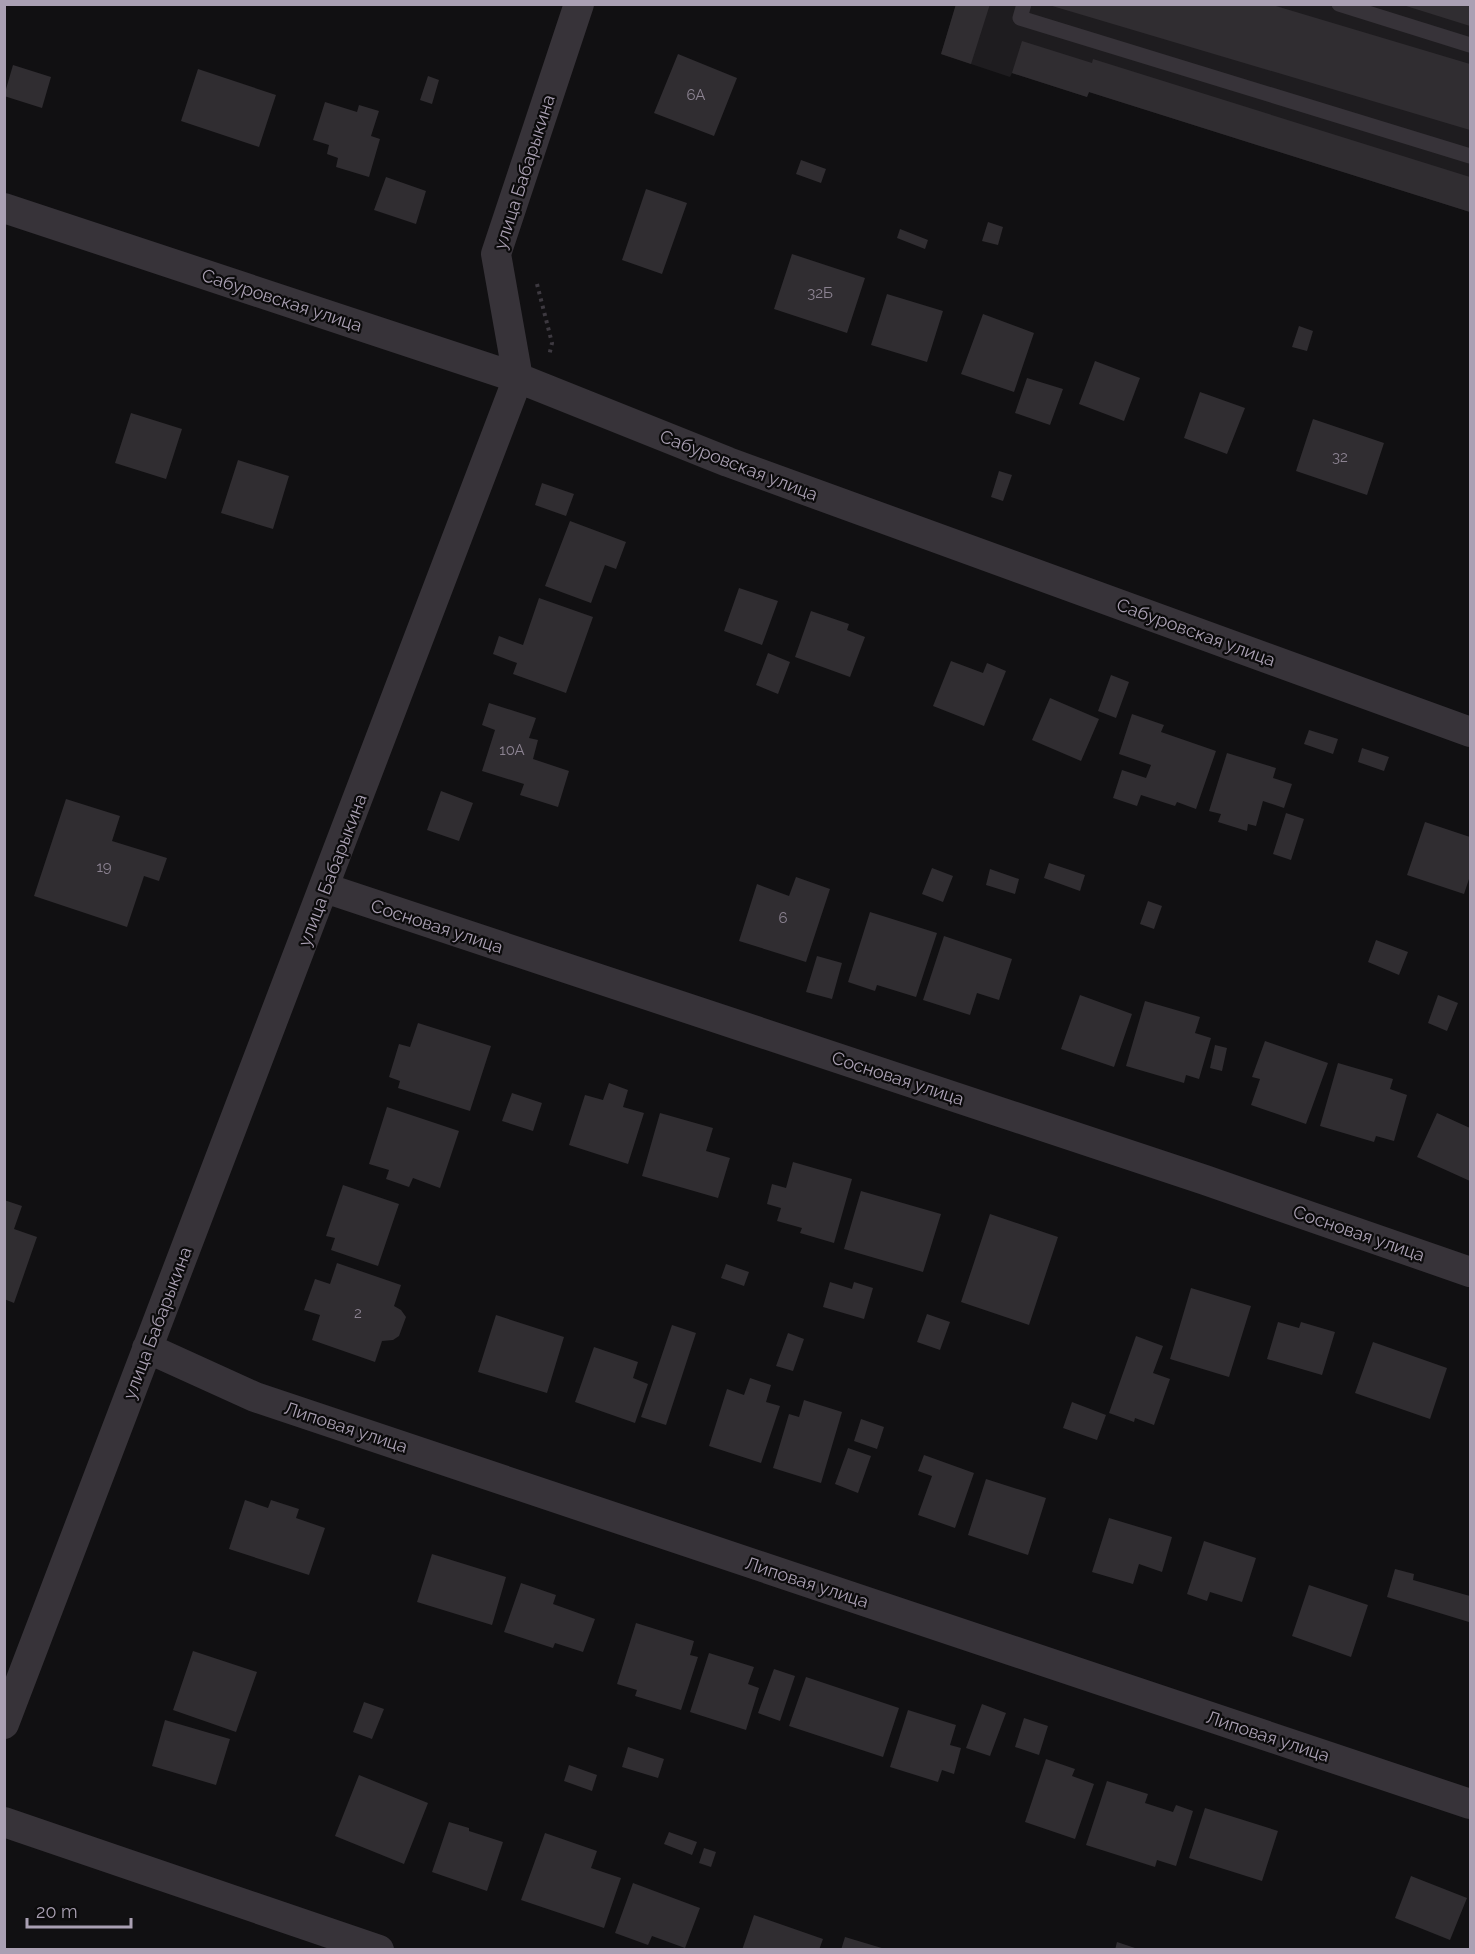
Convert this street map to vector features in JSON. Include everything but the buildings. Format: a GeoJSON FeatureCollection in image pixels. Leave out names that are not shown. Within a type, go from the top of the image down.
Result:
{"type":"FeatureCollection","features":[{"type":"Feature","properties":{"kind":"street","name":"улица Бабарыкина"},"geometry":{"type":"LineString","coordinates":[[4,1724],[325,888],[531,383],[496,254],[579,4]]}},
{"type":"Feature","properties":{"kind":"street","name":"Сабуровская улица"},"geometry":{"type":"LineString","coordinates":[[4,208],[531,383],[728,462],[1470,732]]}},
{"type":"Feature","properties":{"kind":"street","name":"Сосновая улица"},"geometry":{"type":"LineString","coordinates":[[325,888],[1205,1180],[1470,1272]]}},
{"type":"Feature","properties":{"kind":"street","name":"Липовая улица"},"geometry":{"type":"LineString","coordinates":[[147,1348],[255,1397],[1470,1804]]}},
{"type":"Feature","properties":{"kind":"street"},"geometry":{"type":"LineString","coordinates":[[4,1822],[379,1950]]}},
{"type":"Feature","properties":{"kind":"lane"},"geometry":{"type":"LineString","coordinates":[[1024,4],[1020,18],[1470,156]]}},
{"type":"Feature","properties":{"kind":"lane"},"geometry":{"type":"LineString","coordinates":[[1339,4],[1470,45]]}},
{"type":"Feature","properties":{"kind":"path"},"geometry":{"type":"LineString","coordinates":[[531,383],[552,343],[537,283]]}},
{"type":"Feature","properties":{"kind":"shaded area"},"geometry":{"type":"Polygon","coordinates":[[[956,5],[1470,5],[1470,212],[1089,92],[1087,97],[1012,73],[1010,77],[941,54],[956,5]]]}}]}
